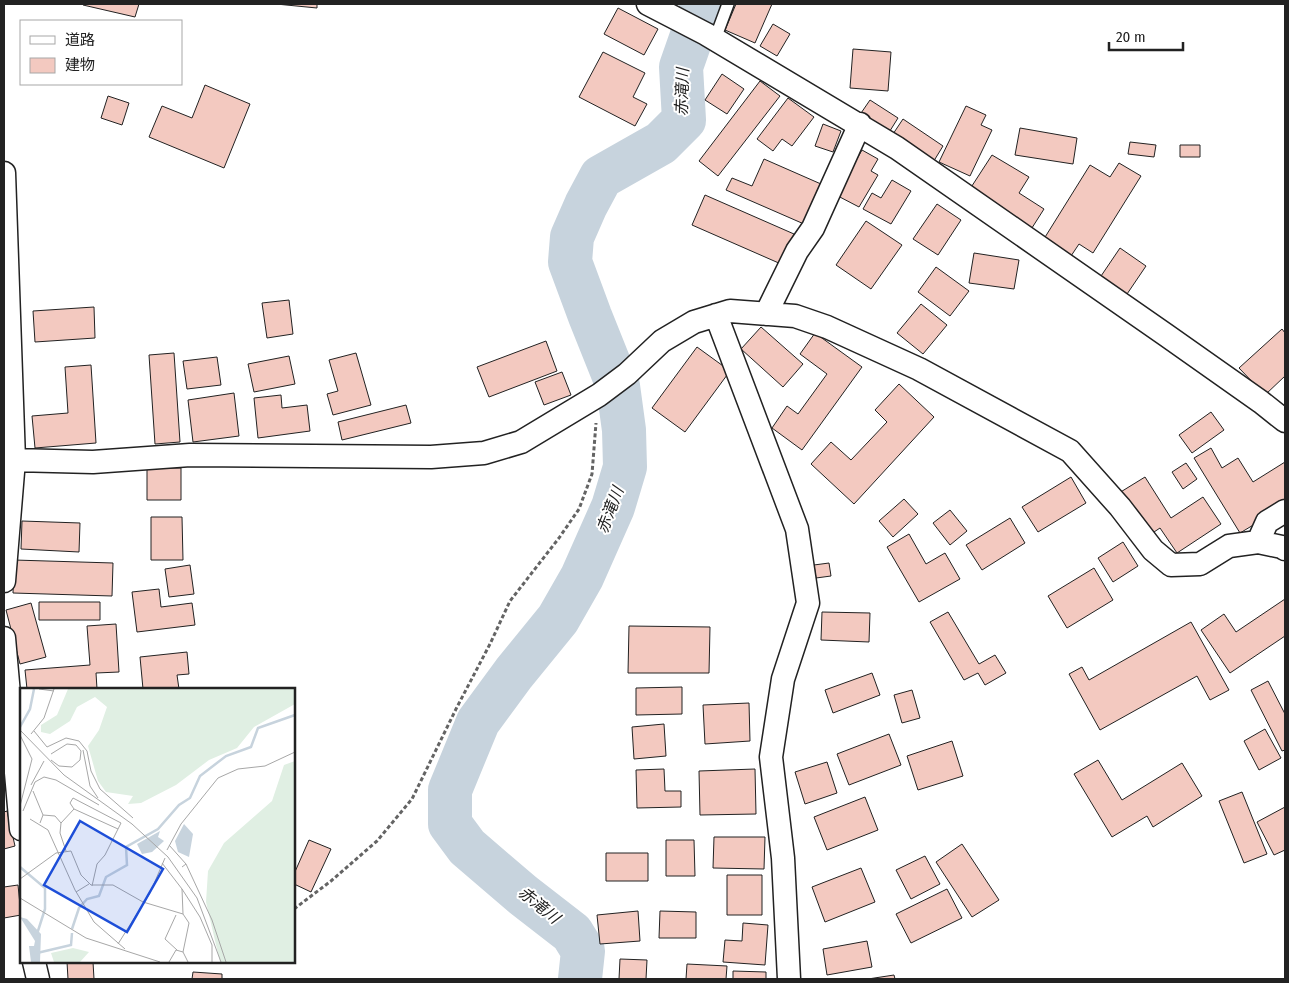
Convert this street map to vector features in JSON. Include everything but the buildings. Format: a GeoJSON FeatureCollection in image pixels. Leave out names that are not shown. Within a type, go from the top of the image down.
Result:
{"type":"FeatureCollection","features":[{"type":"Feature","properties":{"kind":"street"},"geometry":{"type":"LineString","coordinates":[[648,4],[710,37],[860,124],[897,148],[1142,318],[1285,421]]}},
{"type":"Feature","properties":{"kind":"street"},"geometry":{"type":"LineString","coordinates":[[766,314],[797,251],[813,228],[860,124]]}},
{"type":"Feature","properties":{"kind":"street"},"geometry":{"type":"LineString","coordinates":[[4,173],[9,461],[4,582]]}},
{"type":"Feature","properties":{"kind":"street"},"geometry":{"type":"LineString","coordinates":[[9,461],[93,462],[190,455],[431,457],[484,453],[520,442],[598,395],[627,374],[662,340],[694,322],[730,311],[795,316],[827,327],[919,369],[1070,451],[1120,507],[1152,550],[1171,565],[1200,564],[1229,546],[1258,542],[1285,549]]}},
{"type":"Feature","properties":{"kind":"street"},"geometry":{"type":"LineString","coordinates":[[716,315],[796,529],[808,603],[783,679],[771,757],[784,858],[790,979]]}},
{"type":"Feature","properties":{"kind":"street"},"geometry":{"type":"LineString","coordinates":[[1258,542],[1267,522],[1285,511]]}},
{"type":"Feature","properties":{"kind":"street"},"geometry":{"type":"LineString","coordinates":[[4,638],[20,819]]}},
{"type":"Feature","properties":{"kind":"street"},"geometry":{"type":"LineString","coordinates":[[34,963],[38,979]]}},
{"type":"Feature","properties":{"kind":"lane"},"geometry":{"type":"LineString","coordinates":[[710,37],[728,4]]}},
{"type":"Feature","properties":{"kind":"path"},"geometry":{"type":"LineString","coordinates":[[295,908],[331,881],[377,841],[412,799],[510,601],[559,538],[579,508],[592,474],[598,395]]}},
{"type":"Feature","properties":{"kind":"waterway","name":"赤滝川"},"geometry":{"type":"LineString","coordinates":[[580,979],[583,951],[572,933],[523,895],[467,847],[450,824],[450,790],[478,722],[514,673],[558,619],[582,577],[613,507],[625,467],[624,430],[618,386],[570,262],[572,237],[601,177],[661,143],[684,120],[681,67],[703,4]]}}]}
